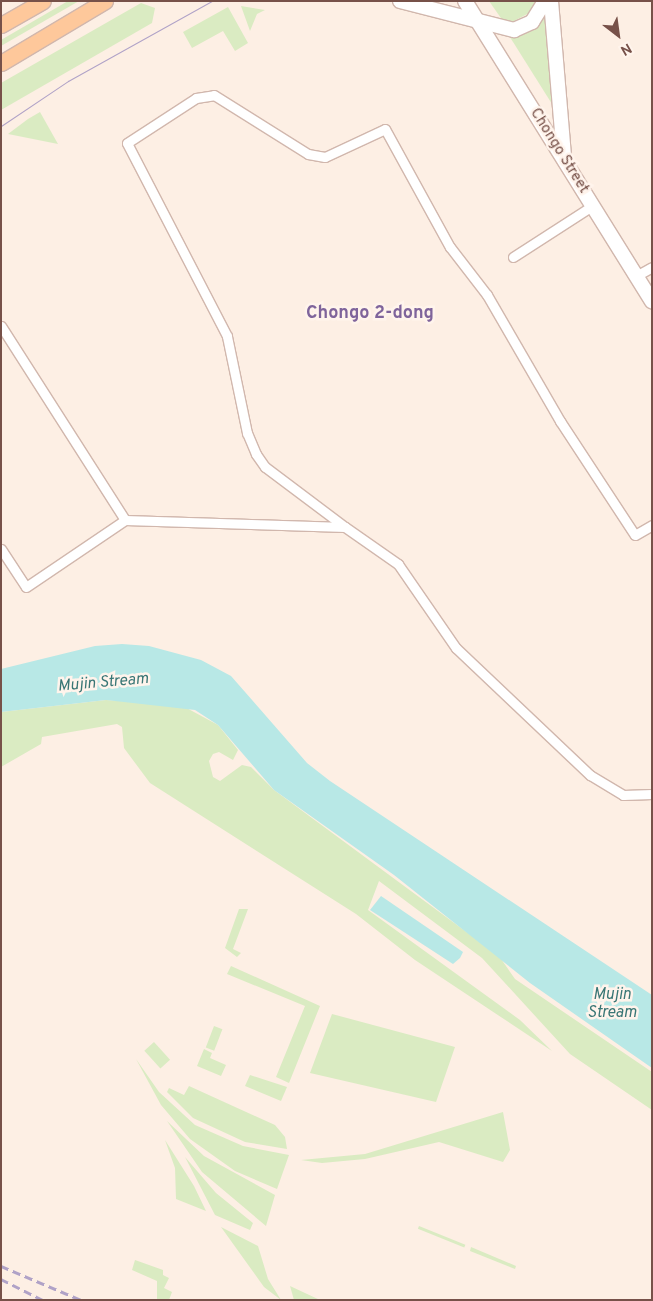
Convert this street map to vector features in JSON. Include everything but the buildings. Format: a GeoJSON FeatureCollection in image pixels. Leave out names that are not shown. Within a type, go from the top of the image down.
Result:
{"type":"FeatureCollection","features":[{"type":"Feature","properties":{"kind":"main road"},"geometry":{"type":"LineString","coordinates":[[1,24],[43,1]]}},
{"type":"Feature","properties":{"kind":"main road"},"geometry":{"type":"LineString","coordinates":[[1,63],[105,1]]}},
{"type":"Feature","properties":{"kind":"main road"},"geometry":{"type":"LineString","coordinates":[[400,1],[500,30],[521,29],[532,22],[545,1]]}},
{"type":"Feature","properties":{"kind":"main road","name":"Chongo Street"},"geometry":{"type":"LineString","coordinates":[[465,1],[652,301]]}},
{"type":"Feature","properties":{"kind":"main road"},"geometry":{"type":"LineString","coordinates":[[551,1],[564,157]]}},
{"type":"Feature","properties":{"kind":"street"},"geometry":{"type":"LineString","coordinates":[[652,525],[635,535],[560,421],[497,311],[450,247],[384,129],[325,157],[308,154],[214,95],[196,98],[128,143],[227,336],[247,433],[256,454],[265,468],[398,564],[456,648],[590,775],[623,795],[652,794]]}},
{"type":"Feature","properties":{"kind":"street"},"geometry":{"type":"LineString","coordinates":[[513,257],[592,206]]}},
{"type":"Feature","properties":{"kind":"street"},"geometry":{"type":"LineString","coordinates":[[636,276],[652,267]]}},
{"type":"Feature","properties":{"kind":"street"},"geometry":{"type":"LineString","coordinates":[[1,326],[125,520]]}},
{"type":"Feature","properties":{"kind":"street"},"geometry":{"type":"LineString","coordinates":[[1,549],[26,587],[125,520],[345,527]]}},
{"type":"Feature","properties":{"kind":"green space"},"geometry":{"type":"Polygon","coordinates":[[[68,1],[79,1],[1,46],[1,40],[68,1]]]}},
{"type":"Feature","properties":{"kind":"green space"},"geometry":{"type":"Polygon","coordinates":[[[489,1],[535,1],[531,12],[512,22],[503,21],[489,1]]]}},
{"type":"Feature","properties":{"kind":"green space"},"geometry":{"type":"Polygon","coordinates":[[[141,3],[155,8],[152,23],[1,110],[1,83],[141,3]]]}},
{"type":"Feature","properties":{"kind":"green space"},"geometry":{"type":"Polygon","coordinates":[[[241,6],[265,10],[257,14],[250,31],[241,6]]]}},
{"type":"Feature","properties":{"kind":"green space"},"geometry":{"type":"Polygon","coordinates":[[[228,7],[248,43],[235,51],[223,31],[192,48],[183,32],[228,7]]]}},
{"type":"Feature","properties":{"kind":"green space"},"geometry":{"type":"Polygon","coordinates":[[[542,17],[546,21],[552,104],[508,34],[542,17]]]}},
{"type":"Feature","properties":{"kind":"green space"},"geometry":{"type":"Polygon","coordinates":[[[40,112],[58,144],[8,134],[28,119],[40,112]]]}},
{"type":"Feature","properties":{"kind":"green space"},"geometry":{"type":"Polygon","coordinates":[[[106,700],[181,705],[218,725],[238,750],[233,760],[219,752],[213,754],[209,761],[213,777],[220,781],[242,765],[251,767],[274,790],[499,956],[515,979],[652,1072],[652,1110],[570,1054],[482,958],[379,881],[368,910],[520,1020],[552,1051],[415,960],[356,914],[150,783],[124,748],[122,727],[117,724],[42,737],[41,744],[1,767],[1,712],[106,700]]]}},
{"type":"Feature","properties":{"kind":"green space"},"geometry":{"type":"Polygon","coordinates":[[[239,909],[248,909],[233,949],[241,953],[237,957],[225,948],[239,909]]]}},
{"type":"Feature","properties":{"kind":"green space"},"geometry":{"type":"Polygon","coordinates":[[[231,966],[320,1006],[289,1083],[276,1077],[305,1006],[227,974],[231,966]]]}},
{"type":"Feature","properties":{"kind":"green space"},"geometry":{"type":"Polygon","coordinates":[[[332,1014],[455,1047],[436,1102],[310,1073],[332,1014]]]}},
{"type":"Feature","properties":{"kind":"green space"},"geometry":{"type":"Polygon","coordinates":[[[214,1026],[222,1029],[214,1051],[206,1047],[214,1026]]]}},
{"type":"Feature","properties":{"kind":"green space"},"geometry":{"type":"Polygon","coordinates":[[[154,1042],[170,1060],[160,1069],[144,1051],[154,1042]]]}},
{"type":"Feature","properties":{"kind":"green space"},"geometry":{"type":"Polygon","coordinates":[[[204,1049],[212,1053],[210,1058],[226,1065],[221,1076],[197,1066],[204,1049]]]}},
{"type":"Feature","properties":{"kind":"green space"},"geometry":{"type":"Polygon","coordinates":[[[136,1059],[159,1092],[195,1125],[243,1146],[289,1155],[277,1189],[235,1171],[190,1139],[161,1105],[136,1059]]]}},
{"type":"Feature","properties":{"kind":"green space"},"geometry":{"type":"Polygon","coordinates":[[[250,1075],[287,1087],[281,1101],[245,1086],[250,1075]]]}},
{"type":"Feature","properties":{"kind":"green space"},"geometry":{"type":"Polygon","coordinates":[[[189,1086],[275,1125],[285,1137],[287,1149],[245,1142],[193,1118],[167,1092],[169,1088],[184,1095],[189,1086]]]}},
{"type":"Feature","properties":{"kind":"green space"},"geometry":{"type":"Polygon","coordinates":[[[503,1112],[510,1150],[503,1162],[439,1142],[365,1159],[322,1163],[301,1160],[365,1154],[503,1112]]]}},
{"type":"Feature","properties":{"kind":"green space"},"geometry":{"type":"Polygon","coordinates":[[[167,1121],[204,1156],[275,1195],[266,1226],[202,1172],[167,1121]]]}},
{"type":"Feature","properties":{"kind":"green space"},"geometry":{"type":"Polygon","coordinates":[[[165,1140],[194,1186],[206,1211],[176,1199],[175,1168],[165,1140]]]}},
{"type":"Feature","properties":{"kind":"green space"},"geometry":{"type":"Polygon","coordinates":[[[185,1157],[216,1193],[253,1223],[250,1230],[215,1215],[185,1157]]]}},
{"type":"Feature","properties":{"kind":"green space"},"geometry":{"type":"Polygon","coordinates":[[[419,1226],[465,1245],[464,1248],[418,1229],[419,1226]]]}},
{"type":"Feature","properties":{"kind":"green space"},"geometry":{"type":"Polygon","coordinates":[[[221,1227],[258,1246],[268,1279],[281,1300],[264,1287],[221,1227]]]}},
{"type":"Feature","properties":{"kind":"green space"},"geometry":{"type":"Polygon","coordinates":[[[471,1247],[516,1266],[515,1269],[470,1251],[471,1247]]]}},
{"type":"Feature","properties":{"kind":"green space"},"geometry":{"type":"Polygon","coordinates":[[[135,1260],[163,1270],[163,1275],[169,1278],[164,1288],[172,1292],[169,1300],[157,1300],[157,1281],[132,1270],[135,1260]]]}},
{"type":"Feature","properties":{"kind":"green space"},"geometry":{"type":"Polygon","coordinates":[[[290,1286],[320,1300],[294,1300],[290,1286]]]}},
{"type":"Feature","properties":{"kind":"water","name":"Mujin Stream"},"geometry":{"type":"Polygon","coordinates":[[[122,644],[149,646],[201,660],[231,676],[307,763],[330,781],[652,995],[652,1068],[530,983],[394,875],[274,790],[218,725],[195,710],[106,700],[1,712],[1,669],[95,646],[122,644]]]}},
{"type":"Feature","properties":{"kind":"water"},"geometry":{"type":"Polygon","coordinates":[[[381,896],[463,952],[460,958],[453,964],[370,910],[381,896]]]}},
{"type":"Feature","properties":{"kind":"tram line"},"geometry":{"type":"LineString","coordinates":[[1,126],[68,81],[212,1]]}},
{"type":"Feature","properties":{"kind":"railway"},"geometry":{"type":"LineString","coordinates":[[1,1266],[81,1300]]}},
{"type":"Feature","properties":{"kind":"railway"},"geometry":{"type":"LineString","coordinates":[[1,1279],[43,1300]]}},
{"type":"Feature","properties":{"kind":"district","name":"Chongo 2-dong"},"geometry":{"type":"Point","coordinates":[370,314]}}]}
